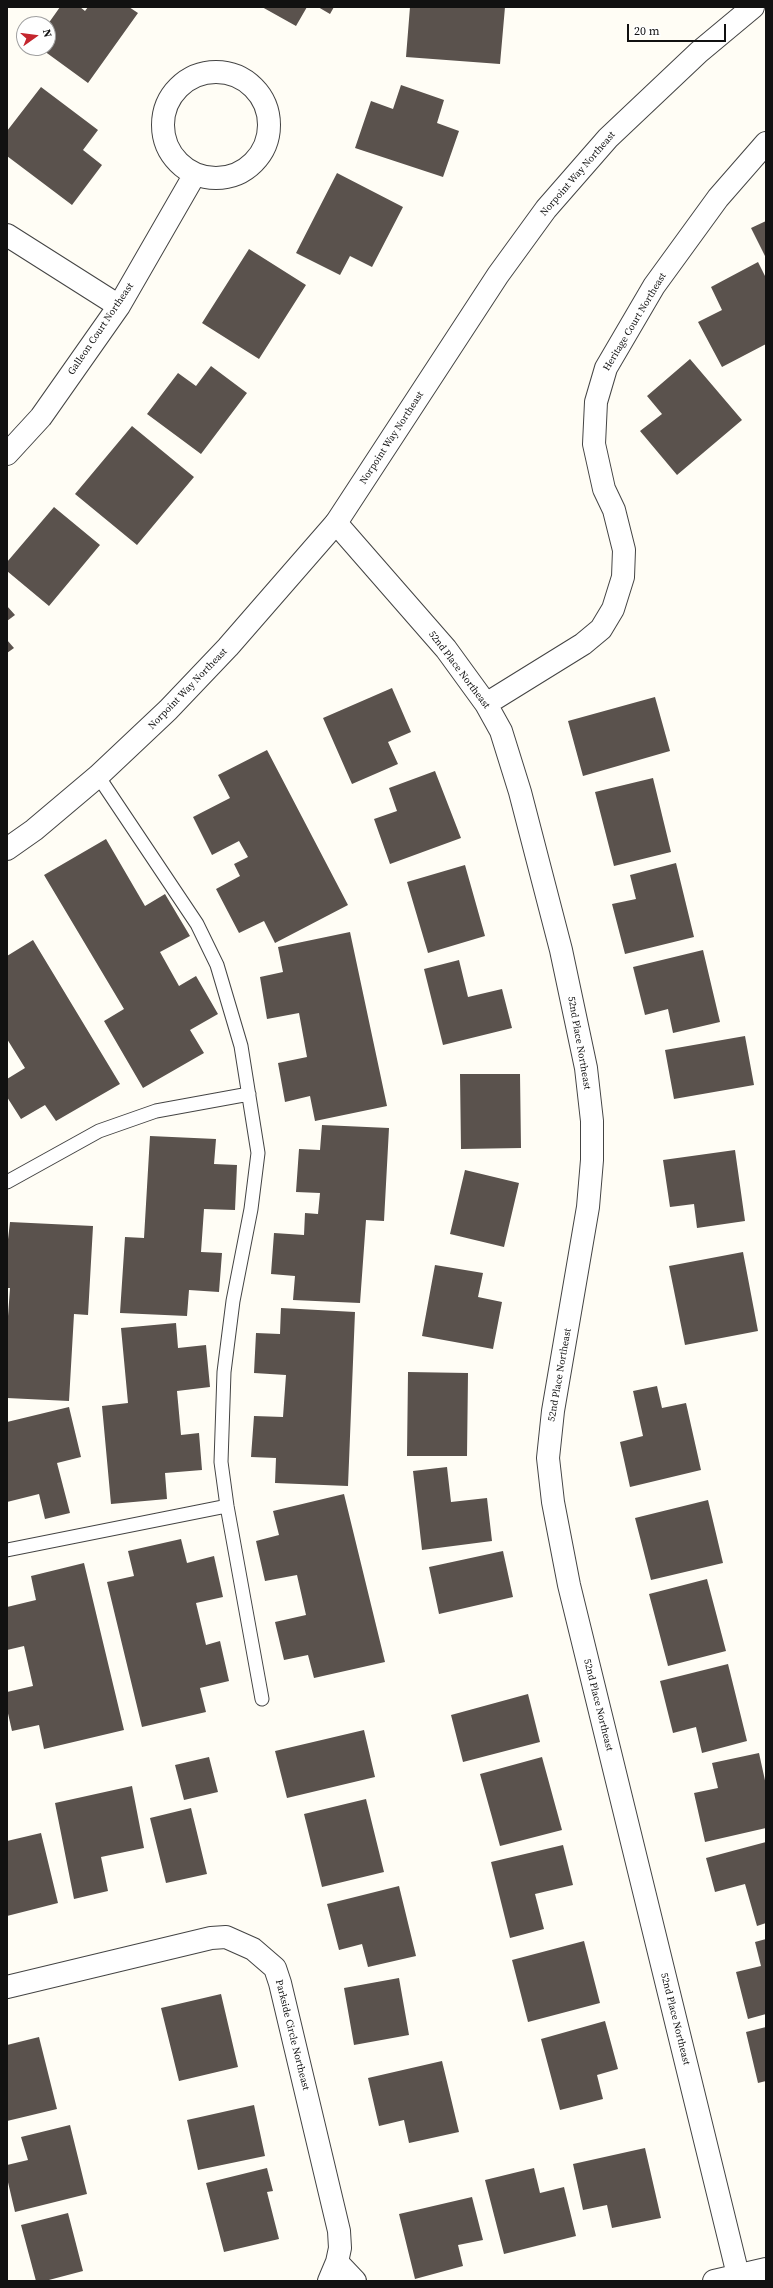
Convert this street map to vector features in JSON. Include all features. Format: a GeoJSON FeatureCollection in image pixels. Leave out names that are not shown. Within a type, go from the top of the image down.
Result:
{"type":"FeatureCollection","features":[{"type":"Feature","properties":{"kind":"street","name":"Norpoint Way Northeast"},"geometry":{"type":"LineString","coordinates":[[7,849],[34,830],[98,776],[168,710],[228,647],[336,523],[498,275],[546,209],[608,138],[699,52],[753,7]]}},
{"type":"Feature","properties":{"kind":"street"},"geometry":{"type":"LineString","coordinates":[[207,72],[224,72],[240,77],[254,88],[265,103],[269,121],[268,139],[260,156],[252,164],[231,176],[212,178],[195,174],[177,160],[170,151],[164,136],[163,119],[168,102],[178,88],[191,78],[207,72]]}},
{"type":"Feature","properties":{"kind":"street","name":"Heritage Court Northeast"},"geometry":{"type":"LineString","coordinates":[[486,704],[583,644],[600,629],[613,609],[623,577],[624,550],[614,510],[604,489],[594,444],[596,402],[606,368],[654,286],[718,198],[766,143]]}},
{"type":"Feature","properties":{"kind":"street","name":"Galleon Court Northeast"},"geometry":{"type":"LineString","coordinates":[[7,454],[41,417],[119,306],[195,174]]}},
{"type":"Feature","properties":{"kind":"street"},"geometry":{"type":"LineString","coordinates":[[7,235],[119,306]]}},
{"type":"Feature","properties":{"kind":"street","name":"52nd Place Northeast"},"geometry":{"type":"LineString","coordinates":[[336,523],[446,649],[486,704],[501,731],[520,792],[561,950],[586,1068],[592,1121],[592,1160],[588,1207],[552,1419],[548,1458],[553,1502],[569,1585],[738,2275]]}},
{"type":"Feature","properties":{"kind":"street","name":"Parkside Circle Northeast"},"geometry":{"type":"LineString","coordinates":[[7,1987],[211,1938],[226,1937],[253,1949],[275,1968],[280,1983],[339,2231],[340,2248],[333,2272],[355,2281]]}},
{"type":"Feature","properties":{"kind":"street"},"geometry":{"type":"LineString","coordinates":[[714,2281],[766,2269]]}},
{"type":"Feature","properties":{"kind":"lane"},"geometry":{"type":"LineString","coordinates":[[98,776],[197,924],[217,965],[241,1046],[258,1153],[251,1209],[233,1301],[224,1372],[221,1462],[227,1506],[262,1699]]}},
{"type":"Feature","properties":{"kind":"lane"},"geometry":{"type":"LineString","coordinates":[[7,1182],[100,1131],[156,1111],[249,1094]]}},
{"type":"Feature","properties":{"kind":"lane"},"geometry":{"type":"LineString","coordinates":[[7,1550],[227,1506]]}},
{"type":"Feature","properties":{"kind":"building"},"geometry":{"type":"Polygon","coordinates":[[[60,7],[80,7],[85,11],[88,7],[129,7],[138,13],[88,83],[51,56],[56,56],[56,16],[54,16],[60,7]]]}},
{"type":"Feature","properties":{"kind":"building"},"geometry":{"type":"Polygon","coordinates":[[[262,7],[307,7],[296,26],[262,7]]]}},
{"type":"Feature","properties":{"kind":"building"},"geometry":{"type":"Polygon","coordinates":[[[318,7],[334,7],[330,14],[318,7]]]}},
{"type":"Feature","properties":{"kind":"building"},"geometry":{"type":"Polygon","coordinates":[[[410,7],[505,7],[500,64],[406,57],[410,7]]]}},
{"type":"Feature","properties":{"kind":"building"},"geometry":{"type":"Polygon","coordinates":[[[401,85],[444,100],[437,123],[459,131],[443,177],[355,148],[371,101],[393,109],[401,85]]]}},
{"type":"Feature","properties":{"kind":"building"},"geometry":{"type":"Polygon","coordinates":[[[41,87],[98,130],[83,150],[102,165],[72,205],[7,156],[7,131],[41,87]]]}},
{"type":"Feature","properties":{"kind":"building"},"geometry":{"type":"Polygon","coordinates":[[[337,173],[403,207],[372,267],[350,256],[340,275],[296,253],[337,173]]]}},
{"type":"Feature","properties":{"kind":"building"},"geometry":{"type":"Polygon","coordinates":[[[766,221],[766,258],[751,228],[766,221]]]}},
{"type":"Feature","properties":{"kind":"building"},"geometry":{"type":"Polygon","coordinates":[[[249,249],[306,285],[259,359],[202,323],[249,249]]]}},
{"type":"Feature","properties":{"kind":"building"},"geometry":{"type":"Polygon","coordinates":[[[758,262],[766,278],[766,344],[722,367],[698,322],[722,310],[711,287],[758,262]]]}},
{"type":"Feature","properties":{"kind":"building"},"geometry":{"type":"Polygon","coordinates":[[[690,359],[742,420],[677,475],[640,431],[662,414],[647,396],[690,359]]]}},
{"type":"Feature","properties":{"kind":"building"},"geometry":{"type":"Polygon","coordinates":[[[211,366],[247,393],[201,454],[147,414],[178,373],[196,386],[211,366]]]}},
{"type":"Feature","properties":{"kind":"building"},"geometry":{"type":"Polygon","coordinates":[[[132,426],[194,477],[137,545],[75,494],[132,426]]]}},
{"type":"Feature","properties":{"kind":"building"},"geometry":{"type":"Polygon","coordinates":[[[54,507],[100,545],[49,606],[7,571],[7,562],[54,507]]]}},
{"type":"Feature","properties":{"kind":"building"},"geometry":{"type":"Polygon","coordinates":[[[7,606],[15,615],[7,621],[7,606]]]}},
{"type":"Feature","properties":{"kind":"building"},"geometry":{"type":"Polygon","coordinates":[[[7,640],[14,648],[7,653],[7,640]]]}},
{"type":"Feature","properties":{"kind":"building"},"geometry":{"type":"Polygon","coordinates":[[[392,688],[411,732],[388,742],[398,764],[352,784],[323,718],[392,688]]]}},
{"type":"Feature","properties":{"kind":"building"},"geometry":{"type":"Polygon","coordinates":[[[655,697],[670,751],[583,776],[568,721],[655,697]]]}},
{"type":"Feature","properties":{"kind":"building"},"geometry":{"type":"Polygon","coordinates":[[[267,750],[348,905],[275,943],[264,921],[239,933],[216,889],[240,876],[234,864],[248,857],[239,841],[212,855],[193,817],[230,798],[218,775],[267,750]]]}},
{"type":"Feature","properties":{"kind":"building"},"geometry":{"type":"Polygon","coordinates":[[[435,771],[461,838],[390,864],[374,819],[397,811],[389,788],[435,771]]]}},
{"type":"Feature","properties":{"kind":"building"},"geometry":{"type":"Polygon","coordinates":[[[653,778],[671,852],[614,866],[595,792],[653,778]]]}},
{"type":"Feature","properties":{"kind":"building"},"geometry":{"type":"Polygon","coordinates":[[[106,839],[145,906],[165,894],[190,936],[160,952],[179,986],[196,976],[218,1014],[190,1030],[204,1053],[143,1088],[104,1021],[124,1009],[44,875],[106,839]]]}},
{"type":"Feature","properties":{"kind":"building"},"geometry":{"type":"Polygon","coordinates":[[[676,863],[694,937],[625,954],[612,904],[636,899],[630,875],[676,863]]]}},
{"type":"Feature","properties":{"kind":"building"},"geometry":{"type":"Polygon","coordinates":[[[465,865],[485,936],[428,953],[407,882],[465,865]]]}},
{"type":"Feature","properties":{"kind":"building"},"geometry":{"type":"Polygon","coordinates":[[[350,932],[387,1106],[315,1121],[310,1096],[285,1102],[278,1063],[307,1057],[299,1013],[267,1019],[260,977],[283,972],[278,947],[350,932]]]}},
{"type":"Feature","properties":{"kind":"building"},"geometry":{"type":"Polygon","coordinates":[[[33,940],[120,1084],[56,1121],[45,1105],[21,1119],[7,1097],[7,1079],[25,1068],[7,1039],[7,956],[33,940]]]}},
{"type":"Feature","properties":{"kind":"building"},"geometry":{"type":"Polygon","coordinates":[[[703,950],[720,1022],[673,1033],[668,1009],[645,1015],[633,967],[703,950]]]}},
{"type":"Feature","properties":{"kind":"building"},"geometry":{"type":"Polygon","coordinates":[[[459,960],[468,997],[502,989],[512,1028],[443,1045],[424,969],[459,960]]]}},
{"type":"Feature","properties":{"kind":"building"},"geometry":{"type":"Polygon","coordinates":[[[745,1036],[754,1085],[674,1099],[665,1050],[745,1036]]]}},
{"type":"Feature","properties":{"kind":"building"},"geometry":{"type":"Polygon","coordinates":[[[460,1074],[520,1074],[521,1148],[461,1149],[460,1074]]]}},
{"type":"Feature","properties":{"kind":"building"},"geometry":{"type":"Polygon","coordinates":[[[322,1125],[389,1128],[384,1221],[366,1220],[360,1303],[293,1300],[295,1276],[271,1274],[274,1233],[304,1235],[305,1213],[318,1214],[320,1193],[296,1192],[299,1149],[320,1150],[322,1125]]]}},
{"type":"Feature","properties":{"kind":"building"},"geometry":{"type":"Polygon","coordinates":[[[150,1136],[216,1139],[214,1164],[237,1165],[235,1210],[204,1209],[201,1252],[222,1253],[219,1292],[189,1290],[187,1316],[120,1313],[125,1237],[144,1238],[150,1136]]]}},
{"type":"Feature","properties":{"kind":"building"},"geometry":{"type":"Polygon","coordinates":[[[735,1150],[745,1221],[697,1228],[694,1204],[670,1207],[663,1160],[735,1150]]]}},
{"type":"Feature","properties":{"kind":"building"},"geometry":{"type":"Polygon","coordinates":[[[465,1170],[519,1183],[504,1247],[450,1234],[465,1170]]]}},
{"type":"Feature","properties":{"kind":"building"},"geometry":{"type":"Polygon","coordinates":[[[10,1222],[93,1226],[88,1315],[74,1314],[69,1401],[7,1398],[7,1330],[10,1288],[7,1288],[7,1248],[10,1222]]]}},
{"type":"Feature","properties":{"kind":"building"},"geometry":{"type":"Polygon","coordinates":[[[743,1252],[758,1331],[685,1345],[669,1266],[743,1252]]]}},
{"type":"Feature","properties":{"kind":"building"},"geometry":{"type":"Polygon","coordinates":[[[435,1265],[483,1273],[478,1297],[502,1302],[493,1349],[422,1336],[435,1265]]]}},
{"type":"Feature","properties":{"kind":"building"},"geometry":{"type":"Polygon","coordinates":[[[281,1308],[355,1312],[348,1486],[275,1483],[276,1458],[251,1457],[254,1416],[283,1417],[286,1375],[254,1373],[256,1333],[280,1334],[281,1308]]]}},
{"type":"Feature","properties":{"kind":"building"},"geometry":{"type":"Polygon","coordinates":[[[176,1323],[178,1348],[206,1345],[210,1387],[177,1391],[181,1435],[199,1433],[202,1470],[165,1473],[167,1499],[111,1504],[102,1406],[128,1403],[121,1328],[176,1323]]]}},
{"type":"Feature","properties":{"kind":"building"},"geometry":{"type":"Polygon","coordinates":[[[408,1372],[468,1373],[467,1456],[407,1456],[408,1372]]]}},
{"type":"Feature","properties":{"kind":"building"},"geometry":{"type":"Polygon","coordinates":[[[657,1386],[662,1408],[686,1403],[701,1470],[630,1487],[620,1442],[643,1436],[633,1391],[657,1386]]]}},
{"type":"Feature","properties":{"kind":"building"},"geometry":{"type":"Polygon","coordinates":[[[69,1407],[81,1457],[57,1463],[70,1513],[45,1519],[39,1494],[7,1502],[7,1422],[69,1407]]]}},
{"type":"Feature","properties":{"kind":"building"},"geometry":{"type":"Polygon","coordinates":[[[447,1467],[451,1502],[487,1498],[492,1541],[422,1550],[413,1471],[447,1467]]]}},
{"type":"Feature","properties":{"kind":"building"},"geometry":{"type":"Polygon","coordinates":[[[344,1494],[385,1662],[314,1678],[308,1655],[284,1660],[275,1622],[306,1615],[297,1575],[265,1581],[256,1541],[279,1535],[273,1511],[344,1494]]]}},
{"type":"Feature","properties":{"kind":"building"},"geometry":{"type":"Polygon","coordinates":[[[708,1500],[723,1563],[651,1580],[635,1518],[708,1500]]]}},
{"type":"Feature","properties":{"kind":"building"},"geometry":{"type":"Polygon","coordinates":[[[181,1539],[187,1563],[214,1556],[223,1597],[196,1603],[206,1645],[220,1641],[229,1681],[200,1688],[206,1712],[142,1727],[107,1582],[134,1576],[128,1551],[181,1539]]]}},
{"type":"Feature","properties":{"kind":"building"},"geometry":{"type":"Polygon","coordinates":[[[503,1551],[513,1597],[439,1614],[429,1567],[503,1551]]]}},
{"type":"Feature","properties":{"kind":"building"},"geometry":{"type":"Polygon","coordinates":[[[84,1563],[124,1730],[44,1749],[39,1725],[12,1731],[7,1709],[7,1692],[33,1686],[24,1646],[7,1650],[7,1607],[36,1600],[31,1576],[84,1563]]]}},
{"type":"Feature","properties":{"kind":"building"},"geometry":{"type":"Polygon","coordinates":[[[707,1579],[726,1651],[668,1666],[649,1594],[707,1579]]]}},
{"type":"Feature","properties":{"kind":"building"},"geometry":{"type":"Polygon","coordinates":[[[728,1664],[747,1741],[702,1753],[696,1727],[673,1733],[660,1681],[728,1664]]]}},
{"type":"Feature","properties":{"kind":"building"},"geometry":{"type":"Polygon","coordinates":[[[528,1694],[540,1742],[463,1762],[451,1715],[528,1694]]]}},
{"type":"Feature","properties":{"kind":"building"},"geometry":{"type":"Polygon","coordinates":[[[364,1730],[375,1777],[287,1798],[275,1751],[364,1730]]]}},
{"type":"Feature","properties":{"kind":"building"},"geometry":{"type":"Polygon","coordinates":[[[759,1753],[766,1785],[766,1828],[705,1842],[694,1793],[718,1788],[712,1763],[759,1753]]]}},
{"type":"Feature","properties":{"kind":"building"},"geometry":{"type":"Polygon","coordinates":[[[209,1757],[218,1792],[184,1800],[175,1765],[209,1757]]]}},
{"type":"Feature","properties":{"kind":"building"},"geometry":{"type":"Polygon","coordinates":[[[542,1757],[562,1830],[500,1846],[480,1774],[542,1757]]]}},
{"type":"Feature","properties":{"kind":"building"},"geometry":{"type":"Polygon","coordinates":[[[132,1786],[144,1848],[101,1857],[108,1891],[74,1899],[55,1803],[132,1786]]]}},
{"type":"Feature","properties":{"kind":"building"},"geometry":{"type":"Polygon","coordinates":[[[366,1799],[384,1872],[322,1887],[304,1814],[366,1799]]]}},
{"type":"Feature","properties":{"kind":"building"},"geometry":{"type":"Polygon","coordinates":[[[191,1808],[207,1874],[166,1883],[150,1818],[191,1808]]]}},
{"type":"Feature","properties":{"kind":"building"},"geometry":{"type":"Polygon","coordinates":[[[41,1833],[58,1903],[7,1916],[7,1841],[41,1833]]]}},
{"type":"Feature","properties":{"kind":"building"},"geometry":{"type":"Polygon","coordinates":[[[766,1842],[766,1923],[757,1926],[745,1884],[715,1892],[706,1858],[766,1842]]]}},
{"type":"Feature","properties":{"kind":"building"},"geometry":{"type":"Polygon","coordinates":[[[563,1845],[573,1885],[535,1894],[544,1929],[510,1938],[491,1862],[563,1845]]]}},
{"type":"Feature","properties":{"kind":"building"},"geometry":{"type":"Polygon","coordinates":[[[399,1886],[416,1956],[368,1967],[362,1944],[339,1950],[327,1904],[399,1886]]]}},
{"type":"Feature","properties":{"kind":"building"},"geometry":{"type":"Polygon","coordinates":[[[766,1939],[766,2014],[748,2019],[736,1972],[761,1966],[755,1942],[766,1939]]]}},
{"type":"Feature","properties":{"kind":"building"},"geometry":{"type":"Polygon","coordinates":[[[584,1941],[600,2003],[528,2022],[512,1960],[584,1941]]]}},
{"type":"Feature","properties":{"kind":"building"},"geometry":{"type":"Polygon","coordinates":[[[399,1978],[409,2035],[354,2045],[344,1988],[399,1978]]]}},
{"type":"Feature","properties":{"kind":"building"},"geometry":{"type":"Polygon","coordinates":[[[221,1994],[238,2067],[179,2081],[161,2008],[221,1994]]]}},
{"type":"Feature","properties":{"kind":"building"},"geometry":{"type":"Polygon","coordinates":[[[605,2021],[618,2069],[597,2075],[603,2099],[560,2110],[541,2039],[605,2021]]]}},
{"type":"Feature","properties":{"kind":"building"},"geometry":{"type":"Polygon","coordinates":[[[766,2027],[766,2081],[758,2083],[746,2032],[766,2027]]]}},
{"type":"Feature","properties":{"kind":"building"},"geometry":{"type":"Polygon","coordinates":[[[39,2037],[57,2109],[7,2121],[7,2045],[39,2037]]]}},
{"type":"Feature","properties":{"kind":"building"},"geometry":{"type":"Polygon","coordinates":[[[442,2061],[459,2132],[409,2143],[404,2120],[379,2126],[368,2078],[442,2061]]]}},
{"type":"Feature","properties":{"kind":"building"},"geometry":{"type":"Polygon","coordinates":[[[254,2105],[265,2156],[198,2170],[187,2120],[254,2105]]]}},
{"type":"Feature","properties":{"kind":"building"},"geometry":{"type":"Polygon","coordinates":[[[70,2125],[87,2194],[15,2212],[7,2178],[7,2165],[28,2160],[21,2137],[70,2125]]]}},
{"type":"Feature","properties":{"kind":"building"},"geometry":{"type":"Polygon","coordinates":[[[645,2148],[661,2218],[612,2228],[607,2205],[583,2210],[573,2164],[645,2148]]]}},
{"type":"Feature","properties":{"kind":"building"},"geometry":{"type":"Polygon","coordinates":[[[267,2168],[273,2191],[267,2192],[279,2239],[224,2252],[206,2183],[267,2168]]]}},
{"type":"Feature","properties":{"kind":"building"},"geometry":{"type":"Polygon","coordinates":[[[534,2168],[540,2193],[564,2187],[576,2236],[504,2254],[485,2180],[534,2168]]]}},
{"type":"Feature","properties":{"kind":"building"},"geometry":{"type":"Polygon","coordinates":[[[472,2197],[483,2240],[458,2245],[463,2266],[415,2279],[399,2214],[472,2197]]]}},
{"type":"Feature","properties":{"kind":"building"},"geometry":{"type":"Polygon","coordinates":[[[68,2213],[83,2271],[45,2281],[36,2281],[21,2225],[68,2213]]]}}]}
